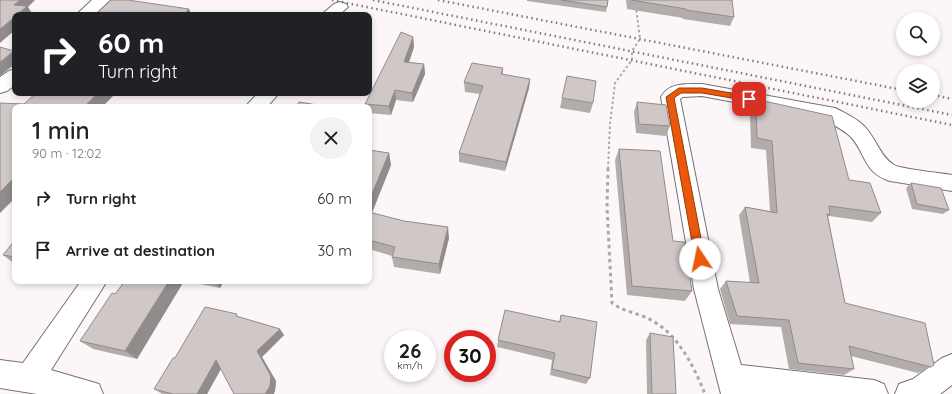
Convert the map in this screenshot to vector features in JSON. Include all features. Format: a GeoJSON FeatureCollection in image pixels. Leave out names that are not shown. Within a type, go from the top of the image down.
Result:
{"type":"FeatureCollection","features":[{"type":"Feature","properties":{"kind":"street"},"geometry":{"type":"LineString","coordinates":[[88,12],[102,0]]}},
{"type":"Feature","properties":{"kind":"street"},"geometry":{"type":"LineString","coordinates":[[0,88],[12,78]]}},
{"type":"Feature","properties":{"kind":"street"},"geometry":{"type":"LineString","coordinates":[[874,394],[733,386],[706,289],[670,97],[679,90],[702,90],[828,113],[842,120],[856,131],[868,146],[876,162],[890,173],[952,183]]}},
{"type":"Feature","properties":{"kind":"street"},"geometry":{"type":"LineString","coordinates":[[258,104],[267,96]]}},
{"type":"Feature","properties":{"kind":"street"},"geometry":{"type":"LineString","coordinates":[[29,378],[93,284]]}},
{"type":"Feature","properties":{"kind":"street"},"geometry":{"type":"LineString","coordinates":[[909,394],[918,393],[952,368]]}},
{"type":"Feature","properties":{"kind":"street"},"geometry":{"type":"LineString","coordinates":[[0,374],[29,378],[89,394]]}},
{"type":"Feature","properties":{"kind":"path"},"geometry":{"type":"LineString","coordinates":[[634,0],[640,39],[632,51],[632,60],[616,83],[610,124],[606,207],[612,303],[616,307],[654,322],[669,335],[698,375],[705,394]]}},
{"type":"Feature","properties":{"kind":"building"},"geometry":{"type":"Polygon","coordinates":[[[0,0],[20,0],[14,5],[27,6],[20,12],[12,12],[12,19],[0,29],[0,0]]]}},
{"type":"Feature","properties":{"kind":"building"},"geometry":{"type":"Polygon","coordinates":[[[111,0],[128,0],[189,9],[186,12],[98,12],[111,0]]]}},
{"type":"Feature","properties":{"kind":"building"},"geometry":{"type":"Polygon","coordinates":[[[561,0],[608,0],[607,7],[561,0]]]}},
{"type":"Feature","properties":{"kind":"building"},"geometry":{"type":"Polygon","coordinates":[[[631,0],[732,0],[734,17],[686,10],[631,0]]]}},
{"type":"Feature","properties":{"kind":"building"},"geometry":{"type":"Polygon","coordinates":[[[401,32],[413,37],[404,62],[424,64],[412,93],[395,90],[389,106],[365,104],[369,96],[372,96],[372,90],[401,32]]]}},
{"type":"Feature","properties":{"kind":"building"},"geometry":{"type":"Polygon","coordinates":[[[0,47],[12,50],[12,53],[0,62],[0,47]]]}},
{"type":"Feature","properties":{"kind":"building"},"geometry":{"type":"Polygon","coordinates":[[[472,63],[503,68],[501,74],[530,79],[506,162],[459,153],[483,86],[464,82],[472,63]]]}},
{"type":"Feature","properties":{"kind":"building"},"geometry":{"type":"Polygon","coordinates":[[[567,76],[596,81],[593,103],[562,98],[567,76]]]}},
{"type":"Feature","properties":{"kind":"building"},"geometry":{"type":"Polygon","coordinates":[[[33,96],[95,96],[87,104],[24,104],[33,96]]]}},
{"type":"Feature","properties":{"kind":"building"},"geometry":{"type":"Polygon","coordinates":[[[764,101],[832,116],[849,180],[870,183],[881,213],[829,206],[830,215],[827,214],[845,303],[925,323],[934,365],[931,367],[849,346],[854,369],[798,363],[789,320],[737,316],[726,281],[759,283],[745,207],[777,213],[772,141],[757,138],[756,106],[765,107],[764,101]]]}},
{"type":"Feature","properties":{"kind":"building"},"geometry":{"type":"Polygon","coordinates":[[[299,102],[311,104],[298,104],[299,102]]]}},
{"type":"Feature","properties":{"kind":"building"},"geometry":{"type":"Polygon","coordinates":[[[637,102],[666,105],[670,126],[639,124],[637,102]]]}},
{"type":"Feature","properties":{"kind":"building"},"geometry":{"type":"Polygon","coordinates":[[[0,103],[24,104],[12,104],[12,180],[0,192],[0,103]]]}},
{"type":"Feature","properties":{"kind":"building"},"geometry":{"type":"Polygon","coordinates":[[[619,149],[660,151],[673,241],[684,242],[692,291],[632,286],[619,149]]]}},
{"type":"Feature","properties":{"kind":"building"},"geometry":{"type":"Polygon","coordinates":[[[372,150],[389,153],[372,194],[372,150]]]}},
{"type":"Feature","properties":{"kind":"building"},"geometry":{"type":"Polygon","coordinates":[[[911,183],[941,188],[949,210],[917,204],[911,183]]]}},
{"type":"Feature","properties":{"kind":"building"},"geometry":{"type":"Polygon","coordinates":[[[372,213],[404,221],[448,227],[439,264],[392,257],[395,247],[372,241],[372,213]]]}},
{"type":"Feature","properties":{"kind":"building"},"geometry":{"type":"Polygon","coordinates":[[[12,244],[12,256],[3,255],[12,244]]]}},
{"type":"Feature","properties":{"kind":"building"},"geometry":{"type":"Polygon","coordinates":[[[123,284],[167,284],[125,351],[80,341],[112,293],[115,294],[123,284]]]}},
{"type":"Feature","properties":{"kind":"building"},"geometry":{"type":"Polygon","coordinates":[[[205,307],[237,314],[236,316],[280,329],[257,351],[271,376],[270,386],[265,394],[234,394],[216,360],[197,394],[173,394],[154,389],[173,358],[175,358],[205,307]]]}},
{"type":"Feature","properties":{"kind":"building"},"geometry":{"type":"Polygon","coordinates":[[[505,310],[560,322],[561,315],[597,322],[590,378],[552,369],[555,353],[498,340],[505,310]]]}},
{"type":"Feature","properties":{"kind":"building"},"geometry":{"type":"Polygon","coordinates":[[[650,333],[673,337],[676,394],[652,394],[650,333]]]}},
{"type":"Feature","properties":{"kind":"railway"},"geometry":{"type":"LineString","coordinates":[[332,0],[952,125]]}},
{"type":"Feature","properties":{"kind":"railway"},"geometry":{"type":"LineString","coordinates":[[373,0],[952,115]]}},
{"type":"Feature","properties":{"kind":"railway"},"geometry":{"type":"LineString","coordinates":[[438,0],[896,89]]}},
{"type":"Feature","properties":{"kind":"railway"},"geometry":{"type":"LineString","coordinates":[[940,96],[952,99]]}},
{"type":"Feature","properties":{"kind":"route"},"geometry":{"type":"LineString","coordinates":[[700,259],[670,97],[679,90],[702,90],[749,99]]}}]}
